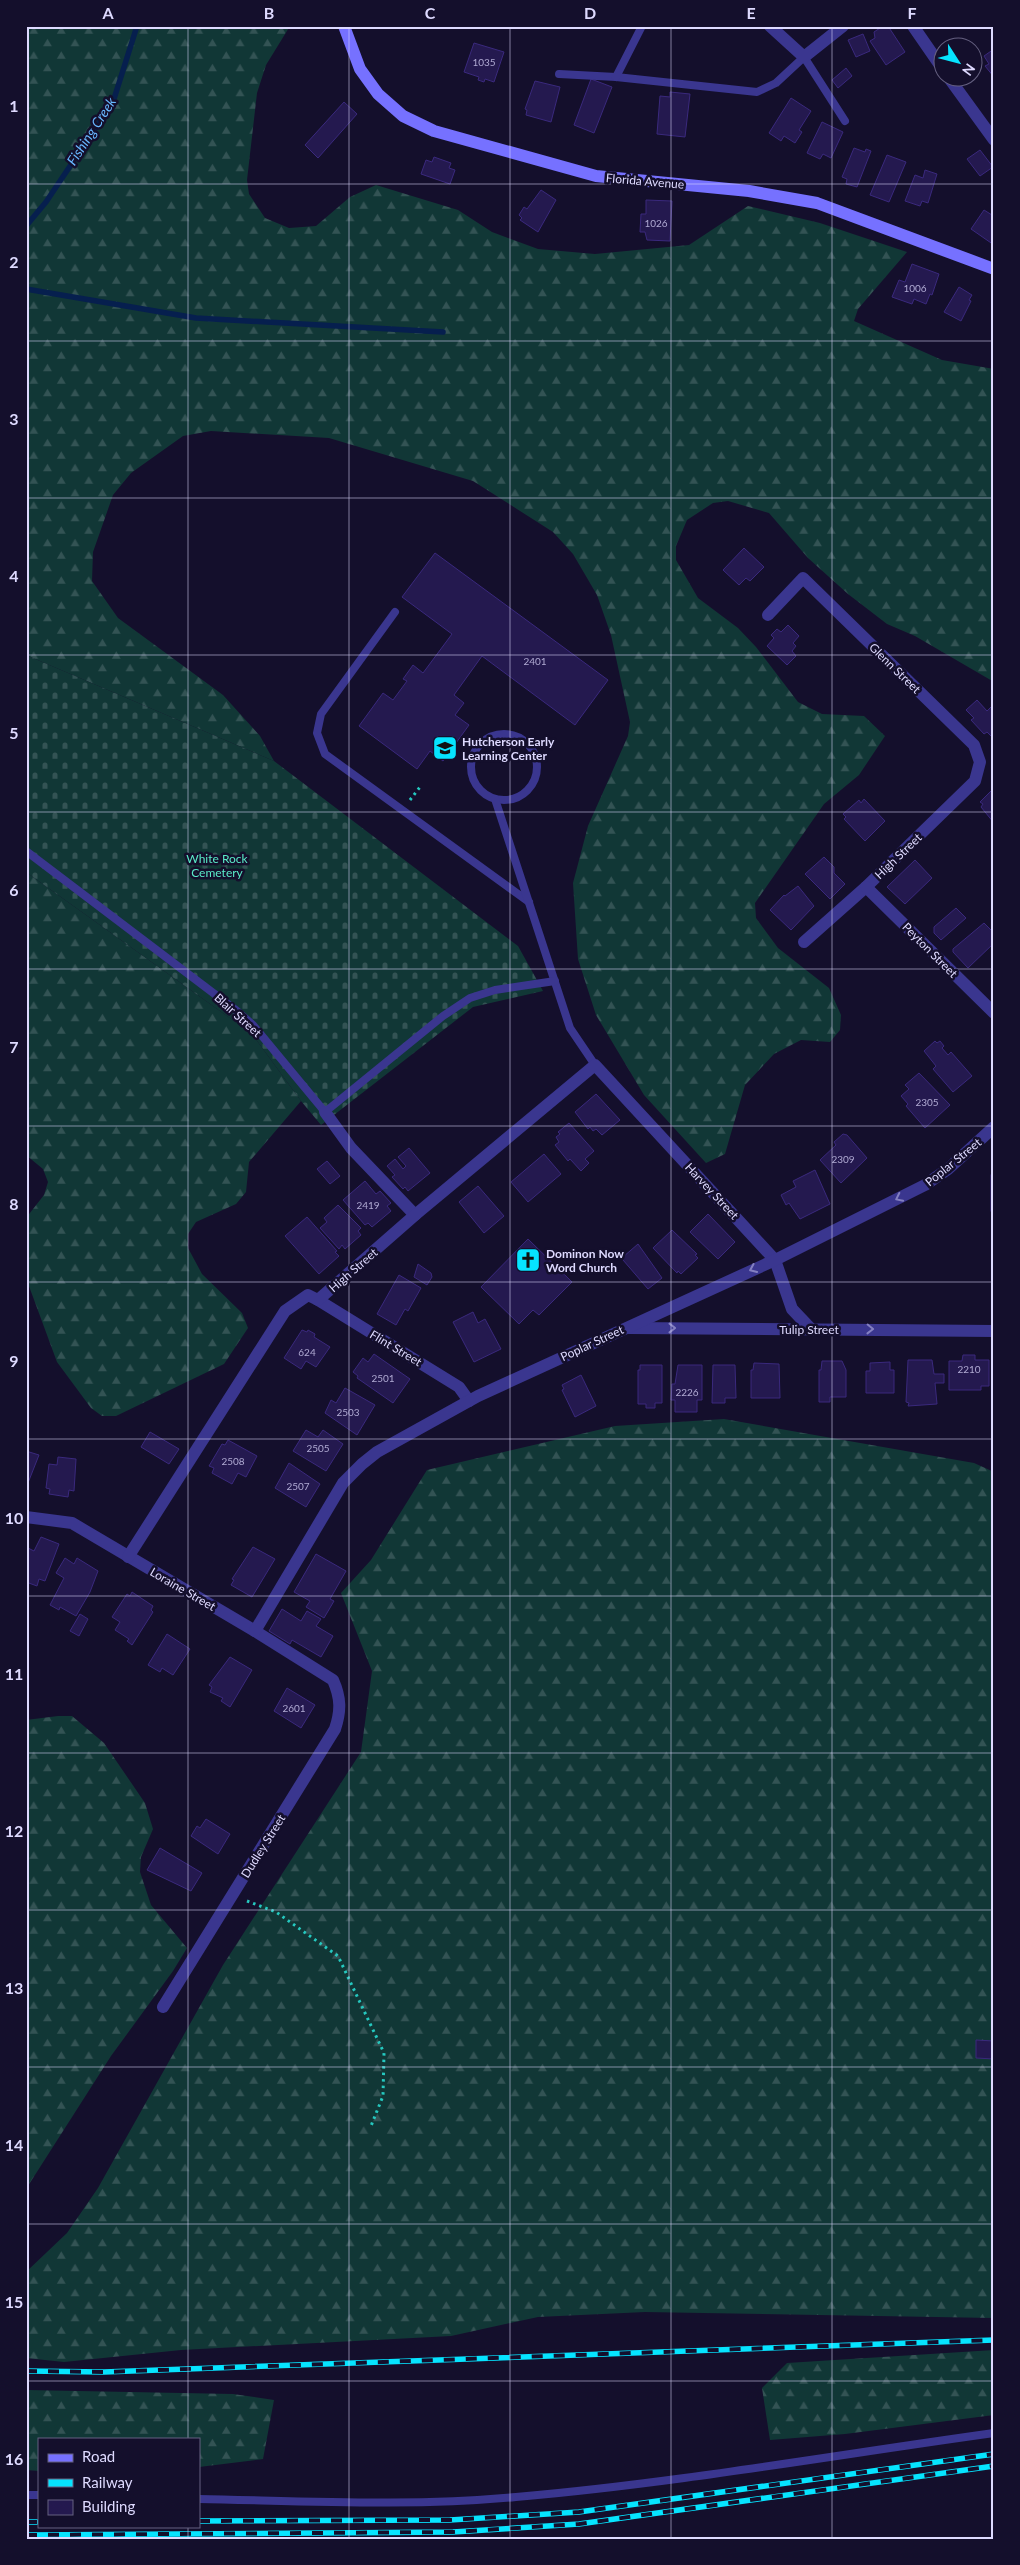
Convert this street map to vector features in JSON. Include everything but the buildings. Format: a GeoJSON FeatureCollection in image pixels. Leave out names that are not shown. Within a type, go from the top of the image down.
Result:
{"type":"FeatureCollection","features":[{"type":"Feature","properties":{"kind":"main road","name":"Florida Avenue"},"geometry":{"type":"LineString","coordinates":[[344,26],[360,69],[378,94],[403,116],[434,131],[596,176],[749,191],[817,203],[994,269]]}},
{"type":"Feature","properties":{"kind":"street"},"geometry":{"type":"LineString","coordinates":[[770,26],[804,57],[842,26]]}},
{"type":"Feature","properties":{"kind":"street"},"geometry":{"type":"LineString","coordinates":[[913,26],[932,54]]}},
{"type":"Feature","properties":{"kind":"street"},"geometry":{"type":"LineString","coordinates":[[957,88],[994,140]]}},
{"type":"Feature","properties":{"kind":"street","name":"Glenn Street"},"geometry":{"type":"LineString","coordinates":[[768,615],[803,578],[974,745],[980,762]]}},
{"type":"Feature","properties":{"kind":"street","name":"High Street"},"geometry":{"type":"LineString","coordinates":[[804,942],[866,887],[975,781],[980,762]]}},
{"type":"Feature","properties":{"kind":"street","name":"Peyton Street"},"geometry":{"type":"LineString","coordinates":[[866,887],[994,1013]]}},
{"type":"Feature","properties":{"kind":"street","name":"High Street"},"geometry":{"type":"LineString","coordinates":[[128,1556],[285,1311],[308,1295],[318,1300],[415,1215],[595,1065]]}},
{"type":"Feature","properties":{"kind":"street","name":"Harvey Street"},"geometry":{"type":"LineString","coordinates":[[595,1065],[775,1260],[792,1309],[810,1328]]}},
{"type":"Feature","properties":{"kind":"street","name":"Blair Street"},"geometry":{"type":"LineString","coordinates":[[325,1112],[351,1148],[415,1215]]}},
{"type":"Feature","properties":{"kind":"street","name":"Poplar Street"},"geometry":{"type":"LineString","coordinates":[[255,1631],[344,1483],[362,1464],[377,1452],[468,1401],[775,1260],[925,1185],[948,1169],[994,1127]]}},
{"type":"Feature","properties":{"kind":"street","name":"Flint Street"},"geometry":{"type":"LineString","coordinates":[[318,1300],[459,1387],[468,1401]]}},
{"type":"Feature","properties":{"kind":"street","name":"Tulip Street"},"geometry":{"type":"LineString","coordinates":[[624,1328],[810,1328],[994,1331]]}},
{"type":"Feature","properties":{"kind":"street","name":"Loraine Street"},"geometry":{"type":"LineString","coordinates":[[26,1517],[72,1523],[255,1631],[333,1680]]}},
{"type":"Feature","properties":{"kind":"street","name":"Dudley Street"},"geometry":{"type":"LineString","coordinates":[[163,2007],[336,1730],[341,1711],[339,1694],[333,1680]]}},
{"type":"Feature","properties":{"kind":"lane"},"geometry":{"type":"LineString","coordinates":[[616,77],[642,26]]}},
{"type":"Feature","properties":{"kind":"lane"},"geometry":{"type":"LineString","coordinates":[[559,74],[616,77],[757,92],[776,83],[804,57],[845,120]]}},
{"type":"Feature","properties":{"kind":"lane"},"geometry":{"type":"LineString","coordinates":[[396,612],[320,714],[317,733],[325,754],[529,902]]}},
{"type":"Feature","properties":{"kind":"lane"},"geometry":{"type":"LineString","coordinates":[[495,799],[505,800],[520,796],[532,786],[537,776],[536,755],[523,739],[513,735],[502,734],[490,737],[481,743],[471,764],[472,775],[484,794],[495,799],[570,1028],[595,1065]]}},
{"type":"Feature","properties":{"kind":"lane","name":"Blair Street"},"geometry":{"type":"LineString","coordinates":[[26,851],[237,1011],[253,1025],[325,1112]]}},
{"type":"Feature","properties":{"kind":"lane"},"geometry":{"type":"LineString","coordinates":[[325,1112],[443,1016],[470,998],[495,990],[555,982]]}},
{"type":"Feature","properties":{"kind":"lane"},"geometry":{"type":"LineString","coordinates":[[200,2499],[380,2503],[515,2498],[766,2467],[994,2433]]}},
{"type":"Feature","properties":{"kind":"path"},"geometry":{"type":"LineString","coordinates":[[232,1896],[276,1912],[338,1956],[384,2053],[383,2096],[371,2126]]}},
{"type":"Feature","properties":{"kind":"green space"},"geometry":{"type":"Polygon","coordinates":[[[26,26],[290,26],[266,65],[257,93],[247,180],[249,194],[265,218],[289,228],[316,226],[350,197],[376,185],[458,210],[492,232],[538,249],[595,254],[689,245],[748,206],[820,223],[907,252],[858,309],[854,321],[942,360],[994,369],[994,682],[915,636],[887,624],[848,594],[808,558],[769,513],[728,501],[713,503],[687,520],[676,546],[676,560],[698,598],[738,628],[756,647],[798,702],[822,714],[864,716],[885,736],[859,775],[824,804],[755,903],[756,918],[778,948],[829,988],[841,1015],[840,1030],[830,1042],[801,1040],[774,1054],[745,1085],[725,1154],[706,1163],[644,1095],[596,1015],[578,959],[573,883],[588,826],[628,736],[630,722],[611,635],[597,595],[573,554],[553,532],[473,481],[329,438],[211,431],[183,436],[131,473],[113,495],[93,552],[92,581],[118,618],[223,695],[260,736],[274,761],[26,655],[26,26]]]}},
{"type":"Feature","properties":{"kind":"green space","name":"White Rock Cemetery"},"geometry":{"type":"Polygon","coordinates":[[[26,655],[274,761],[518,946],[543,991],[473,1007],[321,1125],[252,1034],[26,872],[26,655]]]}},
{"type":"Feature","properties":{"kind":"green space"},"geometry":{"type":"Polygon","coordinates":[[[26,872],[252,1034],[301,1101],[249,1162],[246,1192],[236,1204],[196,1222],[188,1234],[188,1248],[202,1274],[242,1313],[248,1328],[224,1364],[116,1416],[102,1416],[91,1408],[57,1362],[26,1278],[26,1218],[44,1195],[48,1182],[43,1169],[26,1155],[26,872]]]}},
{"type":"Feature","properties":{"kind":"green space"},"geometry":{"type":"Polygon","coordinates":[[[724,1419],[974,1463],[994,1472],[994,2318],[645,2312],[538,2317],[451,2336],[181,2350],[64,2362],[26,2358],[26,2272],[67,2233],[98,2188],[223,1965],[361,1752],[372,1671],[341,1593],[371,1560],[427,1470],[615,1426],[724,1419]]]}},
{"type":"Feature","properties":{"kind":"green space"},"geometry":{"type":"Polygon","coordinates":[[[72,1716],[104,1743],[145,1803],[153,1829],[141,1857],[140,1872],[151,1905],[187,1948],[173,1971],[111,2056],[26,2189],[26,1720],[72,1716]]]}},
{"type":"Feature","properties":{"kind":"green space"},"geometry":{"type":"Polygon","coordinates":[[[994,2350],[994,2415],[845,2434],[770,2440],[762,2388],[787,2363],[994,2350]]]}},
{"type":"Feature","properties":{"kind":"green space"},"geometry":{"type":"Polygon","coordinates":[[[26,2390],[233,2394],[274,2400],[263,2459],[200,2467],[200,2438],[38,2438],[38,2471],[26,2470],[26,2390]]]}},
{"type":"Feature","properties":{"kind":"waterway","name":"Fishing Creek"},"geometry":{"type":"LineString","coordinates":[[26,226],[46,202],[113,102],[137,26]]}},
{"type":"Feature","properties":{"kind":"waterway"},"geometry":{"type":"LineString","coordinates":[[26,289],[196,318],[443,332]]}},
{"type":"Feature","properties":{"kind":"railway"},"geometry":{"type":"LineString","coordinates":[[26,2371],[104,2372],[994,2340]]}},
{"type":"Feature","properties":{"kind":"railway"},"geometry":{"type":"LineString","coordinates":[[200,2521],[450,2520],[579,2512],[994,2454]]}},
{"type":"Feature","properties":{"kind":"railway"},"geometry":{"type":"LineString","coordinates":[[26,2535],[453,2532],[579,2524],[994,2466]]}},
{"type":"Feature","properties":{"kind":"railway"},"geometry":{"type":"LineString","coordinates":[[26,2522],[38,2522]]}},
{"type":"Feature","properties":{"kind":"place","name":"Hutcherson Early Learning Center"},"geometry":{"type":"Point","coordinates":[445,748]}},
{"type":"Feature","properties":{"kind":"place","name":"Dominon Now Word Church"},"geometry":{"type":"Point","coordinates":[528,1260]}}]}
